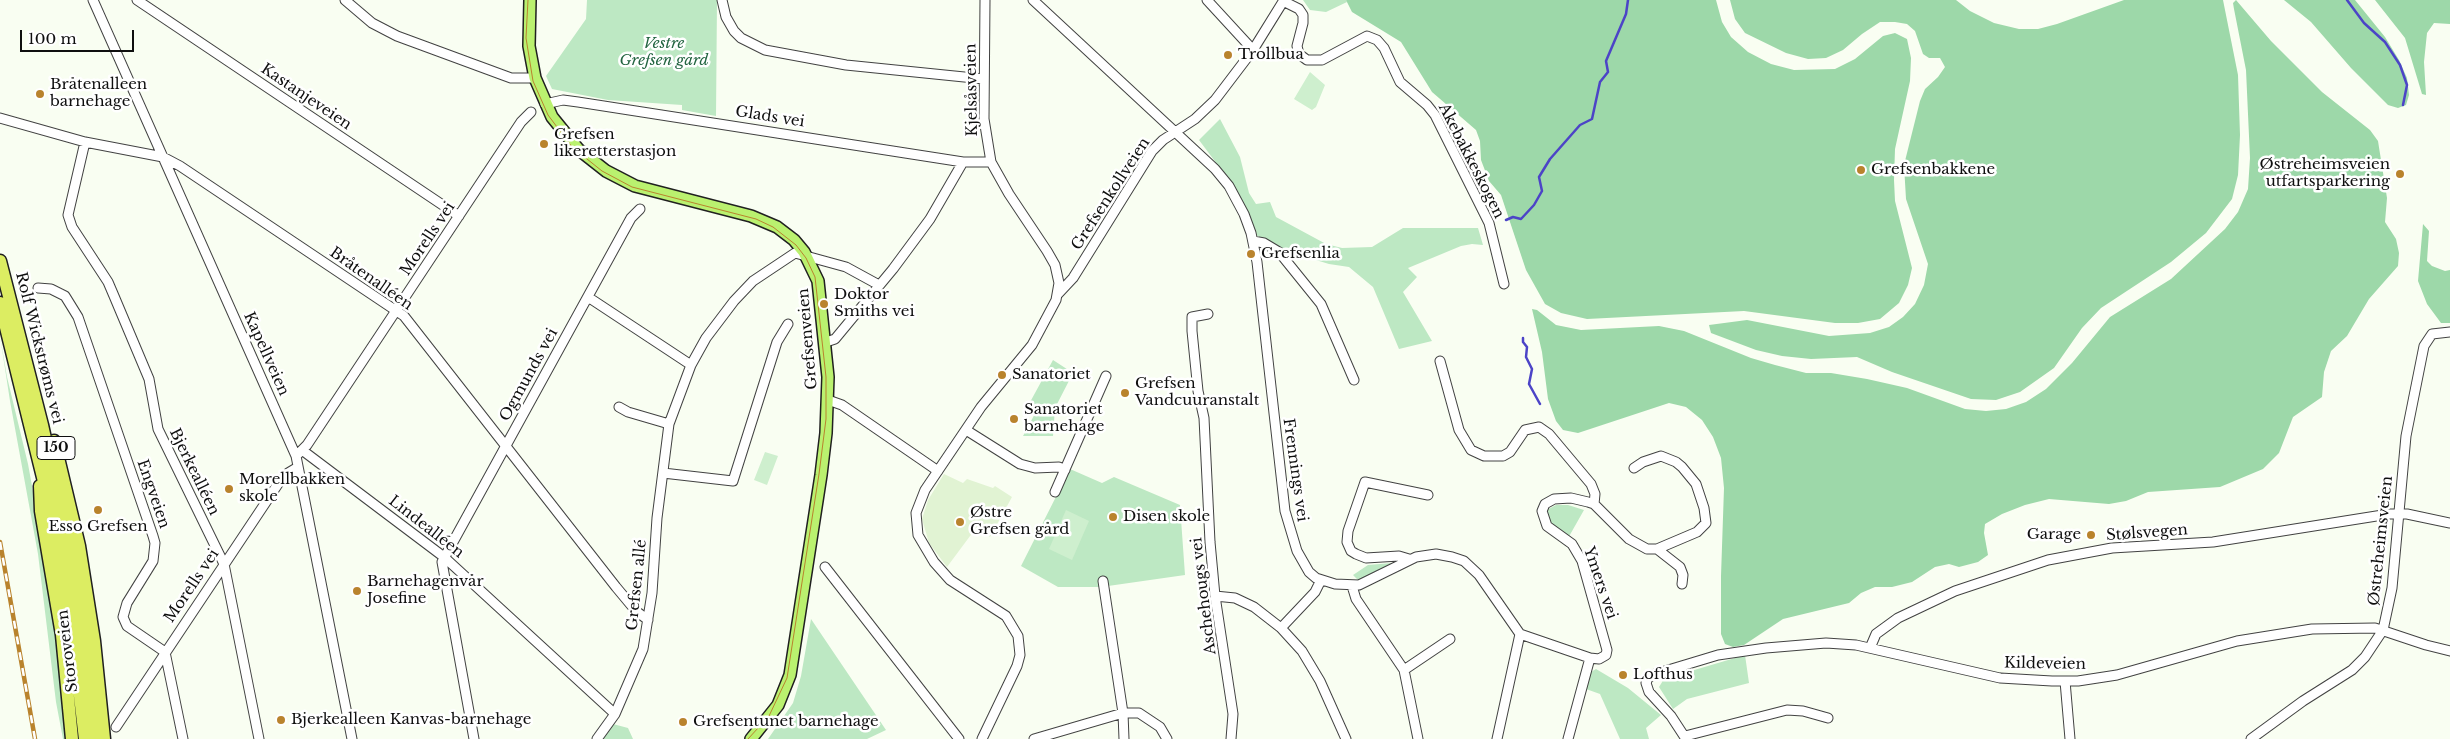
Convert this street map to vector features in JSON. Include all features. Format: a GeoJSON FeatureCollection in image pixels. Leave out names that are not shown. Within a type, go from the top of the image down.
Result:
{"type":"FeatureCollection","features":[{"type":"Feature","properties":{"kind":"highway","name":"Rolf Wickstrøms vei"},"geometry":{"type":"LineString","coordinates":[[0,261],[21,339],[67,561]]}},
{"type":"Feature","properties":{"kind":"highway","name":"Rolf Wickstrøms vei"},"geometry":{"type":"LineString","coordinates":[[0,303],[39,462],[67,561]]}},
{"type":"Feature","properties":{"kind":"highway","name":"150"},"geometry":{"type":"LineString","coordinates":[[21,339],[52,433],[79,546],[94,641],[104,739]]}},
{"type":"Feature","properties":{"kind":"highway","name":"150"},"geometry":{"type":"LineString","coordinates":[[39,462],[41,511],[59,616],[72,739]]}},
{"type":"Feature","properties":{"kind":"highway","name":"Storoveien"},"geometry":{"type":"LineString","coordinates":[[67,561],[71,619],[85,739]]}},
{"type":"Feature","properties":{"kind":"highway","name":"Storoveien"},"geometry":{"type":"LineString","coordinates":[[67,561],[94,739]]}},
{"type":"Feature","properties":{"kind":"main road","name":"Grefsenveien"},"geometry":{"type":"LineString","coordinates":[[530,0],[529,46],[535,78],[545,104],[557,125],[572,143],[591,161],[610,174],[646,189],[764,220],[789,235],[808,257],[819,287],[826,342],[828,400],[823,460],[790,675],[773,713],[752,739]]}},
{"type":"Feature","properties":{"kind":"street","name":"Kapellveien"},"geometry":{"type":"LineString","coordinates":[[93,0],[163,158],[299,453],[298,467],[352,739]]}},
{"type":"Feature","properties":{"kind":"street","name":"Kastanjeveien"},"geometry":{"type":"LineString","coordinates":[[137,0],[459,216]]}},
{"type":"Feature","properties":{"kind":"street"},"geometry":{"type":"LineString","coordinates":[[345,0],[372,23],[397,36],[511,78],[535,78]]}},
{"type":"Feature","properties":{"kind":"street"},"geometry":{"type":"LineString","coordinates":[[722,0],[726,17],[734,31],[741,38],[765,50],[846,65],[984,79]]}},
{"type":"Feature","properties":{"kind":"street","name":"Kjelsåsveien"},"geometry":{"type":"LineString","coordinates":[[982,739],[1017,666],[1020,643],[1016,632],[1006,616],[950,580],[934,562],[921,542],[916,524],[917,508],[938,471],[992,393],[1027,353],[1044,325],[1058,294],[1060,283],[1055,265],[1009,194],[991,162],[984,120],[985,0]]}},
{"type":"Feature","properties":{"kind":"street","name":"Frennings vei"},"geometry":{"type":"LineString","coordinates":[[1033,0],[1215,170],[1229,186],[1244,214],[1253,241],[1284,511],[1293,542],[1301,559],[1309,572],[1321,580]]}},
{"type":"Feature","properties":{"kind":"street"},"geometry":{"type":"LineString","coordinates":[[1207,0],[1254,50]]}},
{"type":"Feature","properties":{"kind":"street","name":"Grefsenkollveien"},"geometry":{"type":"LineString","coordinates":[[1058,294],[1073,278],[1152,151],[1163,140],[1200,115],[1215,100],[1254,50],[1284,1]]}},
{"type":"Feature","properties":{"kind":"street","name":"Akebakkeskogen"},"geometry":{"type":"LineString","coordinates":[[1284,1],[1295,7],[1303,15],[1303,23],[1296,46],[1299,54],[1307,60],[1322,60],[1345,49],[1362,37],[1371,37],[1377,40],[1384,48],[1400,82],[1435,115],[1489,223],[1504,284]]}},
{"type":"Feature","properties":{"kind":"street","name":"Glads vei"},"geometry":{"type":"LineString","coordinates":[[545,104],[563,100],[963,162],[991,162]]}},
{"type":"Feature","properties":{"kind":"street","name":"Morells vei"},"geometry":{"type":"LineString","coordinates":[[299,453],[521,122],[531,112]]}},
{"type":"Feature","properties":{"kind":"street","name":"Bråtenalléen"},"geometry":{"type":"LineString","coordinates":[[0,118],[85,142],[163,158],[180,166],[404,316],[636,612],[648,620]]}},
{"type":"Feature","properties":{"kind":"street","name":"Bjerkealléen"},"geometry":{"type":"LineString","coordinates":[[85,142],[68,216],[72,227],[111,290],[149,379],[158,429],[224,564],[260,739]]}},
{"type":"Feature","properties":{"kind":"street"},"geometry":{"type":"LineString","coordinates":[[826,342],[835,339],[880,285],[930,219],[963,162]]}},
{"type":"Feature","properties":{"kind":"street","name":"Ogmunds vei"},"geometry":{"type":"LineString","coordinates":[[444,557],[461,530],[631,218],[640,208]]}},
{"type":"Feature","properties":{"kind":"street"},"geometry":{"type":"LineString","coordinates":[[1253,241],[1264,243],[1279,252],[1316,299],[1354,380]]}},
{"type":"Feature","properties":{"kind":"street","name":"Grefsen allé"},"geometry":{"type":"LineString","coordinates":[[597,739],[615,714],[641,656],[648,620],[670,424],[691,365],[720,318],[753,281],[795,253],[846,267],[880,285]]}},
{"type":"Feature","properties":{"kind":"street","name":"Engveien"},"geometry":{"type":"LineString","coordinates":[[38,288],[51,289],[65,296],[78,317],[155,543],[153,560],[124,611],[124,621],[127,626],[165,652]]}},
{"type":"Feature","properties":{"kind":"street"},"geometry":{"type":"LineString","coordinates":[[588,298],[691,365]]}},
{"type":"Feature","properties":{"kind":"street","name":"Aschehougs vei"},"geometry":{"type":"LineString","coordinates":[[1208,314],[1192,316],[1192,331],[1198,392],[1204,418],[1215,596],[1233,714],[1231,739]]}},
{"type":"Feature","properties":{"kind":"street"},"geometry":{"type":"LineString","coordinates":[[663,473],[733,481],[777,342],[788,324]]}},
{"type":"Feature","properties":{"kind":"street","name":"Østreheimsveien"},"geometry":{"type":"LineString","coordinates":[[2251,739],[2303,701],[2352,670],[2365,657],[2382,630],[2392,588],[2406,436],[2424,346],[2432,334],[2450,332]]}},
{"type":"Feature","properties":{"kind":"street"},"geometry":{"type":"LineString","coordinates":[[1440,361],[1458,430],[1467,445],[1476,453],[1498,458],[1510,452],[1524,430],[1534,426],[1542,428],[1591,484],[1595,494],[1594,504],[1629,539],[1648,549],[1657,549],[1697,532],[1706,523],[1704,508],[1696,484],[1676,462],[1661,456],[1653,457],[1634,468]]}},
{"type":"Feature","properties":{"kind":"street"},"geometry":{"type":"LineString","coordinates":[[1055,492],[1102,390],[1106,376]]}},
{"type":"Feature","properties":{"kind":"street"},"geometry":{"type":"LineString","coordinates":[[828,400],[842,405],[938,471]]}},
{"type":"Feature","properties":{"kind":"street"},"geometry":{"type":"LineString","coordinates":[[619,407],[628,412],[670,424]]}},
{"type":"Feature","properties":{"kind":"street"},"geometry":{"type":"LineString","coordinates":[[966,430],[1020,464],[1035,468],[1059,467],[1064,470]]}},
{"type":"Feature","properties":{"kind":"street","name":"Lindealléen"},"geometry":{"type":"LineString","coordinates":[[299,453],[444,557],[615,714]]}},
{"type":"Feature","properties":{"kind":"street","name":"Morells vei"},"geometry":{"type":"LineString","coordinates":[[116,727],[282,477],[298,467]]}},
{"type":"Feature","properties":{"kind":"street"},"geometry":{"type":"LineString","coordinates":[[1409,560],[1399,556],[1366,558],[1356,554],[1351,551],[1347,542],[1348,531],[1365,482],[1428,495]]}},
{"type":"Feature","properties":{"kind":"street","name":"Ymers vei"},"geometry":{"type":"LineString","coordinates":[[1592,659],[1603,657],[1607,650],[1582,561],[1572,544],[1547,526],[1542,514],[1545,504],[1554,499],[1570,498],[1594,504]]}},
{"type":"Feature","properties":{"kind":"street","name":"Stølsvegen"},"geometry":{"type":"LineString","coordinates":[[1870,648],[1878,632],[1906,614],[1955,591],[2048,560],[2112,548],[2213,542],[2398,514],[2450,523]]}},
{"type":"Feature","properties":{"kind":"street"},"geometry":{"type":"LineString","coordinates":[[1657,549],[1680,568],[1683,575],[1682,584]]}},
{"type":"Feature","properties":{"kind":"street"},"geometry":{"type":"LineString","coordinates":[[1280,628],[1315,592],[1321,580],[1352,586],[1370,581],[1409,560],[1436,554],[1464,562],[1479,575],[1520,634],[1592,659],[1568,739]]}},
{"type":"Feature","properties":{"kind":"street"},"geometry":{"type":"LineString","coordinates":[[444,557],[442,567],[474,739]]}},
{"type":"Feature","properties":{"kind":"street"},"geometry":{"type":"LineString","coordinates":[[825,567],[959,739]]}},
{"type":"Feature","properties":{"kind":"street"},"geometry":{"type":"LineString","coordinates":[[1103,581],[1123,713],[1124,739]]}},
{"type":"Feature","properties":{"kind":"street"},"geometry":{"type":"LineString","coordinates":[[1352,586],[1356,599],[1404,670],[1418,739]]}},
{"type":"Feature","properties":{"kind":"street"},"geometry":{"type":"LineString","coordinates":[[1215,596],[1244,602],[1280,628],[1302,651],[1320,681],[1346,739]]}},
{"type":"Feature","properties":{"kind":"street","name":"Kildeveien"},"geometry":{"type":"LineString","coordinates":[[1686,738],[1646,687],[1647,680],[1651,675],[1730,653],[1826,643],[1870,648],[2000,678],[2065,681],[2122,674],[2205,650],[2272,634],[2341,627],[2382,630],[2450,651]]}},
{"type":"Feature","properties":{"kind":"street"},"geometry":{"type":"LineString","coordinates":[[1498,739],[1520,634]]}},
{"type":"Feature","properties":{"kind":"street"},"geometry":{"type":"LineString","coordinates":[[1404,670],[1450,639]]}},
{"type":"Feature","properties":{"kind":"street"},"geometry":{"type":"LineString","coordinates":[[165,652],[183,739]]}},
{"type":"Feature","properties":{"kind":"street"},"geometry":{"type":"LineString","coordinates":[[2065,681],[2070,739]]}},
{"type":"Feature","properties":{"kind":"street"},"geometry":{"type":"LineString","coordinates":[[1686,738],[1787,710],[1803,711],[1828,718]]}},
{"type":"Feature","properties":{"kind":"street"},"geometry":{"type":"LineString","coordinates":[[1034,739],[1123,713],[1139,713],[1152,720],[1160,727],[1167,739]]}},
{"type":"Feature","properties":{"kind":"green space","name":"Vestre Grefsen gård"},"geometry":{"type":"Polygon","coordinates":[[[587,0],[717,0],[716,116],[682,110],[682,105],[608,100],[552,89],[546,76],[586,19],[587,0]]]}},
{"type":"Feature","properties":{"kind":"green space"},"geometry":{"type":"Polygon","coordinates":[[[1303,0],[1346,0],[1347,2],[1326,12],[1310,10],[1303,0]]]}},
{"type":"Feature","properties":{"kind":"green space"},"geometry":{"type":"Polygon","coordinates":[[[1346,0],[1716,0],[1722,22],[1731,37],[1748,52],[1771,64],[1794,70],[1835,69],[1855,59],[1883,36],[1895,33],[1907,39],[1911,58],[1910,81],[1895,149],[1894,180],[1895,201],[1912,268],[1908,285],[1899,303],[1880,319],[1858,323],[1835,323],[1744,311],[1587,319],[1561,313],[1545,304],[1526,270],[1501,195],[1489,181],[1481,160],[1480,141],[1476,130],[1432,92],[1401,42],[1352,12],[1346,0]]]}},
{"type":"Feature","properties":{"kind":"green space"},"geometry":{"type":"Polygon","coordinates":[[[1730,0],[1956,0],[1970,11],[1994,23],[2019,29],[2038,29],[2124,0],[2223,0],[2238,75],[2240,135],[2238,175],[2232,199],[2206,233],[2171,262],[2101,308],[2082,328],[2054,368],[2020,392],[1996,400],[1971,399],[1892,372],[1857,357],[1811,359],[1782,356],[1756,350],[1711,333],[1709,325],[1747,320],[1829,336],[1870,333],[1889,327],[1903,317],[1915,304],[1924,285],[1928,264],[1906,199],[1904,165],[1920,101],[1925,89],[1938,77],[1945,67],[1940,58],[1929,58],[1923,54],[1915,31],[1907,24],[1895,22],[1880,22],[1843,50],[1826,58],[1808,59],[1786,53],[1745,33],[1735,19],[1730,0]]]}},
{"type":"Feature","properties":{"kind":"green space"},"geometry":{"type":"Polygon","coordinates":[[[2236,0],[2271,41],[2322,92],[2370,130],[2378,141],[2387,198],[2385,222],[2396,239],[2399,253],[2398,266],[2369,299],[2347,336],[2331,351],[2324,372],[2322,397],[2293,417],[2279,453],[2263,469],[2220,487],[2148,492],[2126,501],[2109,504],[2049,499],[2025,505],[2002,514],[1985,524],[1984,533],[1988,555],[1978,562],[1959,567],[1949,564],[1935,567],[1912,582],[1892,587],[1875,587],[1861,593],[1849,603],[1783,619],[1744,645],[1733,647],[1725,644],[1721,634],[1724,488],[1721,458],[1713,437],[1702,420],[1686,407],[1669,403],[1578,433],[1563,430],[1556,421],[1548,399],[1542,352],[1532,309],[1537,310],[1556,325],[1581,330],[1659,326],[1684,331],[1751,358],[1775,365],[1806,373],[1831,373],[1907,388],[1965,409],[1986,411],[2006,409],[2026,402],[2046,389],[2072,363],[2110,317],[2171,279],[2225,229],[2238,212],[2248,189],[2250,158],[2246,70],[2233,3],[2236,0]]]}},
{"type":"Feature","properties":{"kind":"green space"},"geometry":{"type":"Polygon","coordinates":[[[2284,0],[2355,0],[2385,37],[2399,60],[2407,78],[2409,95],[2406,105],[2398,108],[2388,105],[2351,68],[2311,22],[2284,0]]]}},
{"type":"Feature","properties":{"kind":"green space"},"geometry":{"type":"Polygon","coordinates":[[[2375,0],[2450,0],[2450,24],[2434,23],[2427,33],[2424,62],[2426,95],[2422,94],[2405,38],[2375,0]]]}},
{"type":"Feature","properties":{"kind":"green space"},"geometry":{"type":"Polygon","coordinates":[[[1310,72],[1325,85],[1316,107],[1312,110],[1294,99],[1310,72]]]}},
{"type":"Feature","properties":{"kind":"green space"},"geometry":{"type":"Polygon","coordinates":[[[1220,119],[1240,157],[1249,193],[1256,204],[1270,202],[1276,217],[1326,244],[1342,248],[1372,247],[1403,228],[1478,228],[1483,245],[1461,246],[1408,268],[1417,277],[1403,292],[1432,341],[1399,349],[1373,287],[1349,267],[1329,264],[1283,250],[1256,235],[1229,180],[1199,140],[1220,119]]]}},
{"type":"Feature","properties":{"kind":"green space"},"geometry":{"type":"Polygon","coordinates":[[[2423,224],[2429,231],[2427,261],[2432,266],[2445,271],[2450,270],[2450,323],[2441,323],[2427,304],[2418,281],[2423,224]]]}},
{"type":"Feature","properties":{"kind":"green space"},"geometry":{"type":"Polygon","coordinates":[[[0,336],[7,377],[28,464],[51,590],[68,739],[63,739],[56,702],[38,554],[10,401],[0,336]]]}},
{"type":"Feature","properties":{"kind":"green space"},"geometry":{"type":"Polygon","coordinates":[[[1053,360],[1073,373],[1055,408],[1053,436],[1023,436],[1038,408],[1029,404],[1053,360]]]}},
{"type":"Feature","properties":{"kind":"green space"},"geometry":{"type":"Polygon","coordinates":[[[765,452],[778,456],[767,485],[754,480],[765,452]]]}},
{"type":"Feature","properties":{"kind":"green space","name":"Disen skole"},"geometry":{"type":"Polygon","coordinates":[[[1070,469],[1102,483],[1114,477],[1180,505],[1185,575],[1101,587],[1058,587],[1021,566],[1070,469]]]}},
{"type":"Feature","properties":{"kind":"green space","name":"Østre Grefsen gård"},"geometry":{"type":"Polygon","coordinates":[[[944,474],[963,483],[967,479],[993,488],[995,486],[1012,497],[990,537],[976,528],[947,567],[929,543],[922,519],[928,500],[944,474]]]}},
{"type":"Feature","properties":{"kind":"green space"},"geometry":{"type":"Polygon","coordinates":[[[1556,505],[1568,505],[1584,510],[1567,540],[1554,533],[1545,511],[1556,505]]]}},
{"type":"Feature","properties":{"kind":"green space"},"geometry":{"type":"Polygon","coordinates":[[[1066,510],[1089,521],[1072,560],[1049,549],[1066,510]]]}},
{"type":"Feature","properties":{"kind":"green space"},"geometry":{"type":"Polygon","coordinates":[[[1392,563],[1359,581],[1353,575],[1368,565],[1392,563]]]}},
{"type":"Feature","properties":{"kind":"green space"},"geometry":{"type":"Polygon","coordinates":[[[811,619],[886,730],[867,739],[768,739],[793,703],[801,676],[811,619]]]}},
{"type":"Feature","properties":{"kind":"green space"},"geometry":{"type":"Polygon","coordinates":[[[1745,655],[1749,683],[1687,699],[1673,709],[1659,687],[1664,679],[1745,655]]]}},
{"type":"Feature","properties":{"kind":"green space"},"geometry":{"type":"Polygon","coordinates":[[[1596,669],[1628,688],[1661,715],[1646,728],[1649,739],[1620,739],[1600,694],[1586,689],[1591,672],[1596,669]]]}},
{"type":"Feature","properties":{"kind":"green space"},"geometry":{"type":"Polygon","coordinates":[[[613,724],[628,728],[633,739],[601,739],[613,724]]]}},
{"type":"Feature","properties":{"kind":"waterway"},"geometry":{"type":"LineString","coordinates":[[1506,220],[1513,217],[1521,219],[1534,205],[1542,191],[1539,177],[1550,159],[1580,125],[1592,119],[1600,82],[1608,72],[1606,61],[1626,14],[1628,0]]}},
{"type":"Feature","properties":{"kind":"waterway"},"geometry":{"type":"LineString","coordinates":[[2347,0],[2364,23],[2385,42],[2400,65],[2407,85],[2403,105]]}},
{"type":"Feature","properties":{"kind":"waterway"},"geometry":{"type":"LineString","coordinates":[[1523,338],[1523,342],[1527,347],[1526,357],[1532,369],[1529,384],[1540,404]]}},
{"type":"Feature","properties":{"kind":"tram line"},"geometry":{"type":"LineString","coordinates":[[528,0],[526,38],[533,81],[548,115],[572,147],[602,171],[632,187],[756,219],[773,227],[796,245],[806,258],[815,277],[826,377],[826,419],[819,474],[787,678],[769,716],[748,739]]}},
{"type":"Feature","properties":{"kind":"railway"},"geometry":{"type":"LineString","coordinates":[[0,542],[35,739]]}},
{"type":"Feature","properties":{"kind":"place","name":"Trollbua"},"geometry":{"type":"Point","coordinates":[1228,55]}},
{"type":"Feature","properties":{"kind":"place","name":"Bråtenalleen barnehage"},"geometry":{"type":"Point","coordinates":[40,94]}},
{"type":"Feature","properties":{"kind":"place","name":"Grefsen likeretterstasjon"},"geometry":{"type":"Point","coordinates":[544,144]}},
{"type":"Feature","properties":{"kind":"place","name":"Grefsenbakkene"},"geometry":{"type":"Point","coordinates":[1861,170]}},
{"type":"Feature","properties":{"kind":"place","name":"Østreheimsveien utfartsparkering"},"geometry":{"type":"Point","coordinates":[2400,174]}},
{"type":"Feature","properties":{"kind":"place","name":"Grefsenlia"},"geometry":{"type":"Point","coordinates":[1251,254]}},
{"type":"Feature","properties":{"kind":"place","name":"Doktor Smiths vei"},"geometry":{"type":"Point","coordinates":[824,304]}},
{"type":"Feature","properties":{"kind":"place","name":"Sanatoriet"},"geometry":{"type":"Point","coordinates":[1002,375]}},
{"type":"Feature","properties":{"kind":"place","name":"Grefsen Vandcuuranstalt"},"geometry":{"type":"Point","coordinates":[1125,393]}},
{"type":"Feature","properties":{"kind":"place","name":"Sanatoriet barnehage"},"geometry":{"type":"Point","coordinates":[1014,419]}},
{"type":"Feature","properties":{"kind":"place","name":"Morellbakken skole"},"geometry":{"type":"Point","coordinates":[229,489]}},
{"type":"Feature","properties":{"kind":"place","name":"Esso Grefsen"},"geometry":{"type":"Point","coordinates":[98,510]}},
{"type":"Feature","properties":{"kind":"place","name":"Disen skole"},"geometry":{"type":"Point","coordinates":[1113,517]}},
{"type":"Feature","properties":{"kind":"place","name":"Østre Grefsen gård"},"geometry":{"type":"Point","coordinates":[960,522]}},
{"type":"Feature","properties":{"kind":"place","name":"Garage"},"geometry":{"type":"Point","coordinates":[2091,535]}},
{"type":"Feature","properties":{"kind":"place","name":"Barnehagenvår Josefine"},"geometry":{"type":"Point","coordinates":[357,591]}},
{"type":"Feature","properties":{"kind":"place","name":"Lofthus"},"geometry":{"type":"Point","coordinates":[1623,675]}},
{"type":"Feature","properties":{"kind":"place","name":"Bjerkealleen Kanvas-barnehage"},"geometry":{"type":"Point","coordinates":[281,720]}},
{"type":"Feature","properties":{"kind":"place","name":"Grefsentunet barnehage"},"geometry":{"type":"Point","coordinates":[683,722]}}]}
